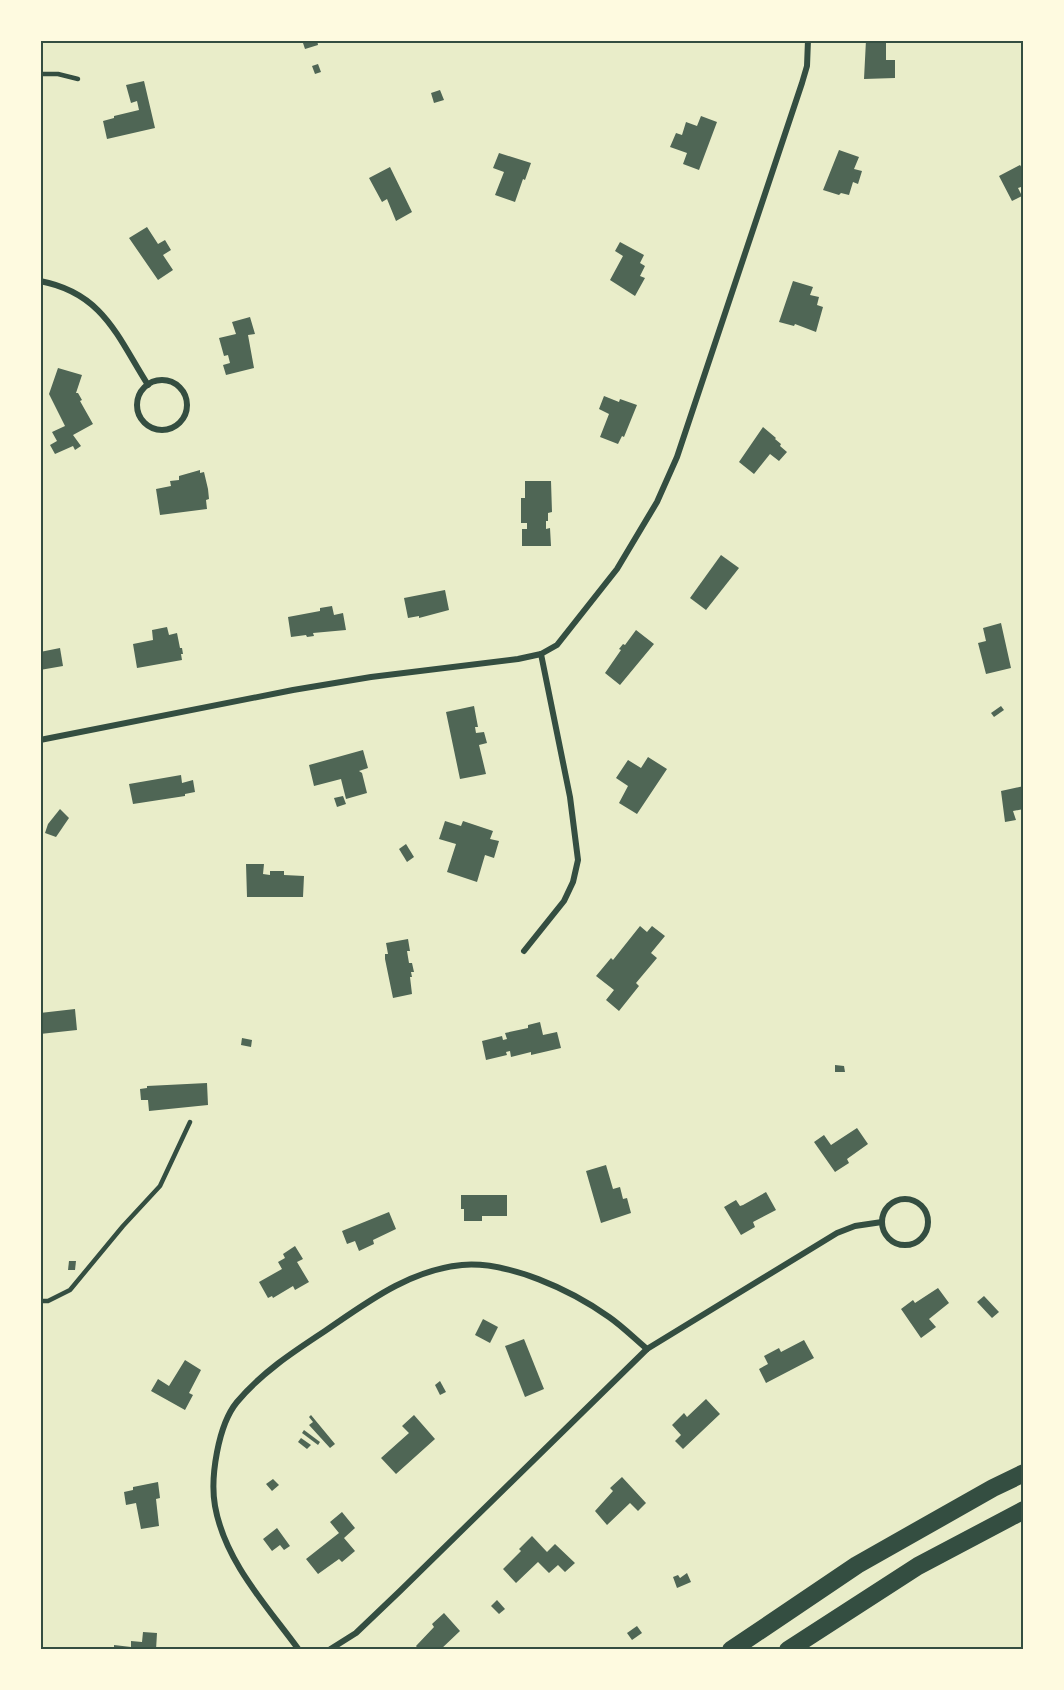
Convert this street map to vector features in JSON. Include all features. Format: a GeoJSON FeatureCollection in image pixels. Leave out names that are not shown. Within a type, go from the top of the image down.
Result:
{"type":"FeatureCollection","features":[{"type":"Feature","properties":{"kind":"highway"},"geometry":{"type":"LineString","coordinates":[[731,1650],[857,1565],[1023,1473]]}},
{"type":"Feature","properties":{"kind":"highway"},"geometry":{"type":"LineString","coordinates":[[788,1650],[918,1566],[1023,1510]]}},
{"type":"Feature","properties":{"kind":"street"},"geometry":{"type":"LineString","coordinates":[[40,740],[304,688],[541,654],[557,645],[617,569],[657,502],[673,466],[802,83],[807,66],[808,40]]}},
{"type":"Feature","properties":{"kind":"street"},"geometry":{"type":"LineString","coordinates":[[40,281],[64,287],[79,294],[98,308],[113,327],[148,385]]}},
{"type":"Feature","properties":{"kind":"street"},"geometry":{"type":"LineString","coordinates":[[156,381],[164,381],[180,388],[186,404],[185,412],[176,426],[159,430],[144,423],[139,415],[138,398],[148,385],[156,381]]}},
{"type":"Feature","properties":{"kind":"street"},"geometry":{"type":"LineString","coordinates":[[524,951],[564,901],[573,882],[578,860],[570,797],[541,654]]}},
{"type":"Feature","properties":{"kind":"street"},"geometry":{"type":"LineString","coordinates":[[907,1198],[921,1204],[926,1210],[929,1225],[922,1239],[908,1245],[893,1242],[883,1230],[882,1222],[883,1215],[892,1202],[907,1198]]}},
{"type":"Feature","properties":{"kind":"street"},"geometry":{"type":"LineString","coordinates":[[329,1650],[356,1633],[400,1592],[647,1349],[837,1233],[855,1226],[882,1222]]}},
{"type":"Feature","properties":{"kind":"street"},"geometry":{"type":"LineString","coordinates":[[299,1650],[238,1565],[225,1540],[215,1506],[214,1470],[220,1438],[236,1404],[277,1363],[386,1290],[423,1274],[462,1265],[492,1267],[532,1277],[573,1296],[610,1317],[647,1349]]}},
{"type":"Feature","properties":{"kind":"lane"},"geometry":{"type":"LineString","coordinates":[[40,74],[58,74],[78,79]]}},
{"type":"Feature","properties":{"kind":"lane"},"geometry":{"type":"LineString","coordinates":[[40,1301],[48,1302],[70,1290],[123,1226],[160,1186],[190,1122]]}},
{"type":"Feature","properties":{"kind":"building"},"geometry":{"type":"Polygon","coordinates":[[[302,40],[317,40],[318,45],[305,49],[302,40]]]}},
{"type":"Feature","properties":{"kind":"building"},"geometry":{"type":"Polygon","coordinates":[[[866,40],[886,40],[886,60],[895,60],[895,78],[864,79],[866,40]]]}},
{"type":"Feature","properties":{"kind":"building"},"geometry":{"type":"Polygon","coordinates":[[[318,64],[321,72],[315,74],[312,66],[318,64]]]}},
{"type":"Feature","properties":{"kind":"building"},"geometry":{"type":"Polygon","coordinates":[[[144,81],[155,128],[107,139],[103,121],[139,110],[137,101],[131,103],[126,85],[144,81]]]}},
{"type":"Feature","properties":{"kind":"building"},"geometry":{"type":"Polygon","coordinates":[[[440,90],[444,100],[434,103],[431,93],[440,90]]]}},
{"type":"Feature","properties":{"kind":"building"},"geometry":{"type":"Polygon","coordinates":[[[701,116],[717,122],[699,170],[683,164],[687,153],[670,147],[676,133],[682,135],[686,122],[697,126],[701,116]]]}},
{"type":"Feature","properties":{"kind":"building"},"geometry":{"type":"Polygon","coordinates":[[[839,150],[859,157],[854,169],[862,171],[858,184],[853,182],[849,195],[841,193],[839,195],[823,190],[839,150]]]}},
{"type":"Feature","properties":{"kind":"building"},"geometry":{"type":"Polygon","coordinates":[[[499,153],[531,163],[515,202],[495,195],[504,172],[493,168],[499,153]]]}},
{"type":"Feature","properties":{"kind":"building"},"geometry":{"type":"Polygon","coordinates":[[[1020,165],[1024,171],[1024,186],[1018,188],[1022,196],[1012,201],[999,176],[1020,165]]]}},
{"type":"Feature","properties":{"kind":"building"},"geometry":{"type":"Polygon","coordinates":[[[390,167],[412,212],[396,221],[387,199],[382,202],[369,178],[390,167]]]}},
{"type":"Feature","properties":{"kind":"building"},"geometry":{"type":"Polygon","coordinates":[[[147,227],[158,244],[165,240],[171,250],[163,255],[173,270],[158,280],[129,238],[147,227]]]}},
{"type":"Feature","properties":{"kind":"building"},"geometry":{"type":"Polygon","coordinates":[[[620,242],[644,255],[640,263],[645,266],[640,276],[645,278],[635,296],[610,280],[623,256],[615,251],[620,242]]]}},
{"type":"Feature","properties":{"kind":"building"},"geometry":{"type":"Polygon","coordinates":[[[793,281],[813,287],[810,295],[819,297],[817,305],[823,307],[816,332],[795,324],[794,326],[779,322],[793,281]]]}},
{"type":"Feature","properties":{"kind":"building"},"geometry":{"type":"Polygon","coordinates":[[[250,317],[255,334],[248,335],[254,368],[226,375],[223,365],[230,363],[228,355],[224,356],[219,338],[236,334],[232,322],[250,317]]]}},
{"type":"Feature","properties":{"kind":"building"},"geometry":{"type":"Polygon","coordinates":[[[58,368],[82,375],[76,393],[82,400],[80,401],[93,424],[73,435],[81,446],[75,450],[73,446],[55,454],[50,445],[57,441],[52,432],[65,426],[49,394],[58,368]]]}},
{"type":"Feature","properties":{"kind":"building"},"geometry":{"type":"Polygon","coordinates":[[[604,396],[619,402],[620,399],[637,405],[624,437],[622,436],[618,444],[600,437],[609,414],[599,409],[604,396]]]}},
{"type":"Feature","properties":{"kind":"building"},"geometry":{"type":"Polygon","coordinates":[[[763,427],[787,452],[779,461],[770,454],[754,474],[739,462],[763,427]]]}},
{"type":"Feature","properties":{"kind":"building"},"geometry":{"type":"Polygon","coordinates":[[[200,470],[200,473],[204,472],[208,489],[207,509],[160,515],[156,489],[171,486],[170,481],[179,480],[179,476],[200,470]]]}},
{"type":"Feature","properties":{"kind":"building"},"geometry":{"type":"Polygon","coordinates":[[[525,481],[551,481],[552,512],[548,513],[546,529],[550,528],[551,546],[522,546],[522,529],[527,529],[527,523],[521,523],[521,498],[525,498],[525,481]]]}},
{"type":"Feature","properties":{"kind":"building"},"geometry":{"type":"Polygon","coordinates":[[[721,555],[739,568],[706,610],[690,598],[721,555]]]}},
{"type":"Feature","properties":{"kind":"building"},"geometry":{"type":"Polygon","coordinates":[[[445,590],[449,610],[419,618],[419,616],[408,618],[404,598],[445,590]]]}},
{"type":"Feature","properties":{"kind":"building"},"geometry":{"type":"Polygon","coordinates":[[[332,606],[334,615],[343,613],[346,630],[313,633],[314,636],[307,637],[306,635],[291,637],[288,617],[320,611],[320,608],[332,606]]]}},
{"type":"Feature","properties":{"kind":"building"},"geometry":{"type":"Polygon","coordinates":[[[1001,623],[1011,668],[986,674],[978,643],[986,641],[983,628],[1001,623]]]}},
{"type":"Feature","properties":{"kind":"building"},"geometry":{"type":"Polygon","coordinates":[[[167,627],[169,635],[177,633],[180,648],[182,648],[182,660],[137,668],[133,644],[153,640],[152,630],[167,627]]]}},
{"type":"Feature","properties":{"kind":"building"},"geometry":{"type":"Polygon","coordinates":[[[636,630],[654,644],[620,685],[605,673],[621,650],[619,649],[623,644],[625,645],[636,630]]]}},
{"type":"Feature","properties":{"kind":"building"},"geometry":{"type":"Polygon","coordinates":[[[60,648],[63,666],[40,670],[40,652],[60,648]]]}},
{"type":"Feature","properties":{"kind":"building"},"geometry":{"type":"Polygon","coordinates":[[[474,706],[478,727],[475,727],[476,733],[484,732],[487,743],[479,745],[486,774],[460,779],[446,712],[474,706]]]}},
{"type":"Feature","properties":{"kind":"building"},"geometry":{"type":"Polygon","coordinates":[[[1001,706],[1004,710],[994,717],[991,713],[1001,706]]]}},
{"type":"Feature","properties":{"kind":"building"},"geometry":{"type":"Polygon","coordinates":[[[363,750],[368,768],[359,771],[362,773],[367,793],[346,799],[341,779],[314,786],[309,765],[363,750]]]}},
{"type":"Feature","properties":{"kind":"building"},"geometry":{"type":"Polygon","coordinates":[[[648,757],[667,769],[637,814],[619,803],[628,786],[616,778],[628,760],[641,768],[648,757]]]}},
{"type":"Feature","properties":{"kind":"building"},"geometry":{"type":"Polygon","coordinates":[[[181,775],[182,783],[193,780],[195,792],[185,794],[185,796],[133,804],[129,784],[181,775]]]}},
{"type":"Feature","properties":{"kind":"building"},"geometry":{"type":"Polygon","coordinates":[[[1024,786],[1024,809],[1013,811],[1016,820],[1005,822],[1001,791],[1024,786]]]}},
{"type":"Feature","properties":{"kind":"building"},"geometry":{"type":"Polygon","coordinates":[[[343,796],[346,804],[337,807],[334,798],[343,796]]]}},
{"type":"Feature","properties":{"kind":"building"},"geometry":{"type":"Polygon","coordinates":[[[60,809],[69,818],[56,837],[45,833],[48,824],[60,809]]]}},
{"type":"Feature","properties":{"kind":"building"},"geometry":{"type":"Polygon","coordinates":[[[445,821],[461,826],[463,821],[493,831],[490,839],[499,841],[494,858],[485,855],[477,882],[447,872],[456,844],[439,839],[445,821]]]}},
{"type":"Feature","properties":{"kind":"building"},"geometry":{"type":"Polygon","coordinates":[[[406,844],[414,857],[407,862],[399,849],[406,844]]]}},
{"type":"Feature","properties":{"kind":"building"},"geometry":{"type":"Polygon","coordinates":[[[246,864],[264,864],[263,874],[270,875],[270,871],[284,871],[284,875],[304,876],[303,897],[247,897],[246,864]]]}},
{"type":"Feature","properties":{"kind":"building"},"geometry":{"type":"Polygon","coordinates":[[[640,926],[647,932],[652,926],[665,936],[651,953],[657,958],[636,983],[639,986],[619,1011],[606,1000],[614,990],[596,976],[611,958],[613,960],[640,926]]]}},
{"type":"Feature","properties":{"kind":"building"},"geometry":{"type":"Polygon","coordinates":[[[408,939],[409,963],[412,963],[414,972],[411,972],[412,977],[410,977],[412,994],[393,998],[385,959],[385,954],[388,954],[386,943],[408,939]]]}},
{"type":"Feature","properties":{"kind":"building"},"geometry":{"type":"Polygon","coordinates":[[[75,1009],[77,1030],[40,1034],[40,1013],[75,1009]]]}},
{"type":"Feature","properties":{"kind":"building"},"geometry":{"type":"Polygon","coordinates":[[[540,1022],[543,1035],[557,1032],[561,1048],[511,1057],[510,1051],[506,1052],[507,1055],[486,1060],[482,1041],[502,1036],[503,1040],[507,1039],[505,1033],[528,1028],[528,1025],[540,1022]]]}},
{"type":"Feature","properties":{"kind":"building"},"geometry":{"type":"Polygon","coordinates":[[[242,1038],[252,1040],[251,1047],[241,1045],[242,1038]]]}},
{"type":"Feature","properties":{"kind":"building"},"geometry":{"type":"Polygon","coordinates":[[[835,1065],[844,1066],[845,1072],[835,1072],[835,1065]]]}},
{"type":"Feature","properties":{"kind":"building"},"geometry":{"type":"Polygon","coordinates":[[[207,1083],[208,1105],[149,1111],[148,1100],[141,1100],[140,1089],[147,1088],[147,1086],[207,1083]]]}},
{"type":"Feature","properties":{"kind":"building"},"geometry":{"type":"Polygon","coordinates":[[[857,1128],[868,1144],[847,1159],[849,1163],[835,1172],[814,1142],[824,1135],[831,1145],[857,1128]]]}},
{"type":"Feature","properties":{"kind":"building"},"geometry":{"type":"Polygon","coordinates":[[[606,1165],[613,1189],[620,1187],[623,1199],[627,1198],[631,1213],[601,1223],[586,1171],[606,1165]]]}},
{"type":"Feature","properties":{"kind":"building"},"geometry":{"type":"Polygon","coordinates":[[[766,1192],[776,1210],[753,1222],[755,1227],[741,1235],[724,1207],[736,1200],[740,1206],[743,1205],[766,1192]]]}},
{"type":"Feature","properties":{"kind":"building"},"geometry":{"type":"Polygon","coordinates":[[[461,1195],[507,1195],[507,1216],[482,1216],[482,1221],[464,1221],[461,1195]]]}},
{"type":"Feature","properties":{"kind":"building"},"geometry":{"type":"Polygon","coordinates":[[[389,1212],[396,1229],[373,1240],[374,1244],[359,1251],[355,1241],[347,1244],[342,1231],[389,1212]]]}},
{"type":"Feature","properties":{"kind":"building"},"geometry":{"type":"Polygon","coordinates":[[[295,1246],[303,1259],[297,1262],[309,1282],[295,1290],[293,1286],[273,1298],[272,1296],[268,1298],[259,1282],[282,1269],[278,1262],[285,1258],[283,1254],[295,1246]]]}},
{"type":"Feature","properties":{"kind":"building"},"geometry":{"type":"Polygon","coordinates":[[[69,1261],[76,1261],[75,1270],[68,1270],[69,1261]]]}},
{"type":"Feature","properties":{"kind":"building"},"geometry":{"type":"Polygon","coordinates":[[[938,1288],[949,1303],[929,1319],[936,1327],[921,1338],[901,1309],[913,1300],[915,1303],[938,1288]]]}},
{"type":"Feature","properties":{"kind":"building"},"geometry":{"type":"Polygon","coordinates":[[[984,1296],[999,1312],[992,1318],[977,1302],[984,1296]]]}},
{"type":"Feature","properties":{"kind":"building"},"geometry":{"type":"Polygon","coordinates":[[[483,1319],[498,1327],[490,1343],[475,1335],[483,1319]]]}},
{"type":"Feature","properties":{"kind":"building"},"geometry":{"type":"Polygon","coordinates":[[[524,1339],[544,1389],[525,1397],[505,1346],[524,1339]]]}},
{"type":"Feature","properties":{"kind":"building"},"geometry":{"type":"Polygon","coordinates":[[[804,1340],[814,1358],[766,1383],[759,1369],[768,1364],[764,1356],[779,1348],[781,1352],[804,1340]]]}},
{"type":"Feature","properties":{"kind":"building"},"geometry":{"type":"Polygon","coordinates":[[[185,1360],[201,1370],[189,1393],[193,1395],[185,1410],[151,1391],[158,1379],[169,1386],[185,1360]]]}},
{"type":"Feature","properties":{"kind":"building"},"geometry":{"type":"Polygon","coordinates":[[[440,1381],[446,1392],[440,1395],[435,1385],[440,1381]]]}},
{"type":"Feature","properties":{"kind":"building"},"geometry":{"type":"Polygon","coordinates":[[[706,1399],[720,1414],[683,1449],[675,1441],[681,1435],[672,1425],[684,1413],[687,1417],[706,1399]]]}},
{"type":"Feature","properties":{"kind":"building"},"geometry":{"type":"Polygon","coordinates":[[[311,1415],[335,1444],[330,1448],[309,1425],[313,1422],[309,1417],[311,1415]]]}},
{"type":"Feature","properties":{"kind":"building"},"geometry":{"type":"Polygon","coordinates":[[[414,1415],[435,1439],[396,1474],[381,1458],[409,1433],[402,1426],[414,1415]]]}},
{"type":"Feature","properties":{"kind":"building"},"geometry":{"type":"Polygon","coordinates":[[[304,1430],[320,1442],[318,1445],[302,1433],[304,1430]]]}},
{"type":"Feature","properties":{"kind":"building"},"geometry":{"type":"Polygon","coordinates":[[[301,1438],[311,1445],[307,1449],[298,1442],[301,1438]]]}},
{"type":"Feature","properties":{"kind":"building"},"geometry":{"type":"Polygon","coordinates":[[[622,1477],[646,1503],[638,1511],[630,1503],[607,1525],[595,1511],[613,1491],[610,1488],[622,1477]]]}},
{"type":"Feature","properties":{"kind":"building"},"geometry":{"type":"Polygon","coordinates":[[[273,1479],[279,1485],[272,1491],[266,1484],[273,1479]]]}},
{"type":"Feature","properties":{"kind":"building"},"geometry":{"type":"Polygon","coordinates":[[[158,1482],[160,1498],[156,1499],[159,1526],[141,1529],[136,1503],[126,1505],[124,1492],[133,1490],[133,1487],[158,1482]]]}},
{"type":"Feature","properties":{"kind":"building"},"geometry":{"type":"Polygon","coordinates":[[[342,1512],[355,1528],[344,1538],[355,1551],[342,1562],[339,1559],[318,1574],[306,1559],[339,1533],[330,1522],[342,1512]]]}},
{"type":"Feature","properties":{"kind":"building"},"geometry":{"type":"Polygon","coordinates":[[[277,1528],[290,1546],[284,1550],[280,1545],[272,1551],[263,1539],[277,1528]]]}},
{"type":"Feature","properties":{"kind":"building"},"geometry":{"type":"Polygon","coordinates":[[[532,1536],[547,1552],[555,1544],[575,1563],[565,1572],[558,1565],[549,1573],[538,1562],[516,1583],[503,1569],[532,1536]]]}},
{"type":"Feature","properties":{"kind":"building"},"geometry":{"type":"Polygon","coordinates":[[[687,1573],[691,1582],[677,1588],[673,1577],[678,1575],[680,1578],[687,1573]]]}},
{"type":"Feature","properties":{"kind":"building"},"geometry":{"type":"Polygon","coordinates":[[[497,1600],[505,1609],[499,1614],[491,1606],[497,1600]]]}},
{"type":"Feature","properties":{"kind":"building"},"geometry":{"type":"Polygon","coordinates":[[[444,1613],[460,1631],[440,1650],[419,1650],[416,1646],[434,1627],[432,1624],[444,1613]]]}},
{"type":"Feature","properties":{"kind":"building"},"geometry":{"type":"Polygon","coordinates":[[[637,1626],[642,1633],[632,1640],[627,1633],[637,1626]]]}},
{"type":"Feature","properties":{"kind":"building"},"geometry":{"type":"Polygon","coordinates":[[[143,1632],[157,1633],[156,1650],[114,1650],[114,1645],[131,1647],[131,1641],[142,1642],[143,1632]]]}}]}
